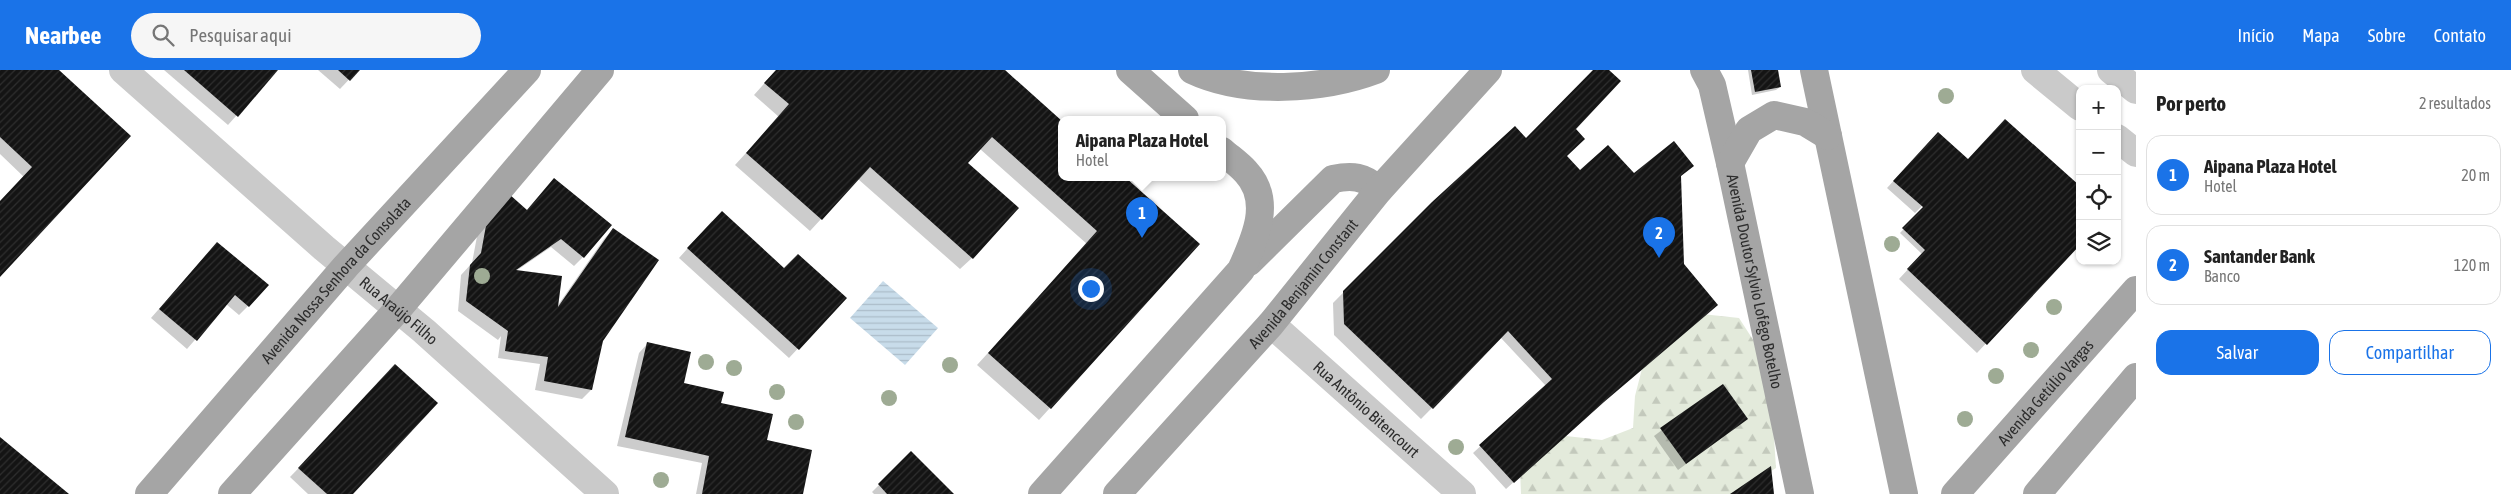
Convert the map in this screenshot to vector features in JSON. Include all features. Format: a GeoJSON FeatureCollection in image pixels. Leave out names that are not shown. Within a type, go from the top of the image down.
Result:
{"type":"FeatureCollection","features":[{"type":"Feature","properties":{"kind":"main road","name":"Avenida Nossa Senhora da Consolata"},"geometry":{"type":"LineString","coordinates":[[149,494],[346,266],[527,70]]}},
{"type":"Feature","properties":{"kind":"main road"},"geometry":{"type":"LineString","coordinates":[[232,494],[398,309],[600,70]]}},
{"type":"Feature","properties":{"kind":"main road"},"geometry":{"type":"LineString","coordinates":[[1130,70],[1182,116]]}},
{"type":"Feature","properties":{"kind":"main road"},"geometry":{"type":"LineString","coordinates":[[1192,70],[1239,85],[1290,87],[1358,76],[1376,70]]}},
{"type":"Feature","properties":{"kind":"main road","name":"Avenida Benjamin Constant"},"geometry":{"type":"LineString","coordinates":[[1116,494],[1271,324],[1379,190],[1488,70]]}},
{"type":"Feature","properties":{"kind":"main road","name":"Avenida Doutor Sylvio Lofêgo Botelho"},"geometry":{"type":"LineString","coordinates":[[1704,70],[1712,85],[1730,163],[1800,494]]}},
{"type":"Feature","properties":{"kind":"main road"},"geometry":{"type":"LineString","coordinates":[[1814,70],[1904,494]]}},
{"type":"Feature","properties":{"kind":"main road"},"geometry":{"type":"LineString","coordinates":[[1730,163],[1749,130],[1774,115],[1806,122],[1828,136]]}},
{"type":"Feature","properties":{"kind":"main road"},"geometry":{"type":"LineString","coordinates":[[1226,154],[1246,172],[1258,190],[1261,213],[1256,232],[1241,270]]}},
{"type":"Feature","properties":{"kind":"main road"},"geometry":{"type":"LineString","coordinates":[[1042,494],[1241,270],[1333,179],[1347,176],[1360,177],[1370,181],[1379,190]]}},
{"type":"Feature","properties":{"kind":"main road","name":"Avenida Getúlio Vargas"},"geometry":{"type":"LineString","coordinates":[[1965,488],[2136,290]]}},
{"type":"Feature","properties":{"kind":"main road"},"geometry":{"type":"LineString","coordinates":[[2037,494],[2136,378]]}},
{"type":"Feature","properties":{"kind":"street","name":"Rua Araújo Filho"},"geometry":{"type":"LineString","coordinates":[[124,70],[346,266],[398,309],[604,494]]}},
{"type":"Feature","properties":{"kind":"street"},"geometry":{"type":"LineString","coordinates":[[2035,70],[2076,104]]}},
{"type":"Feature","properties":{"kind":"street"},"geometry":{"type":"LineString","coordinates":[[2112,70],[2136,90]]}},
{"type":"Feature","properties":{"kind":"street"},"geometry":{"type":"LineString","coordinates":[[2121,141],[2136,153]]}},
{"type":"Feature","properties":{"kind":"street","name":"Rua Antônio Bitencourt"},"geometry":{"type":"LineString","coordinates":[[1271,324],[1462,494]]}},
{"type":"Feature","properties":{"kind":"green space"},"geometry":{"type":"Polygon","coordinates":[[[1702,314],[1739,318],[1759,349],[1772,406],[1776,468],[1734,494],[1521,494],[1520,469],[1566,436],[1602,440],[1633,428],[1635,396],[1644,361],[1702,314]]]}},
{"type":"Feature","properties":{"kind":"water"},"geometry":{"type":"Polygon","coordinates":[[[883,281],[938,328],[905,365],[850,318],[883,281]]]}},
{"type":"Feature","properties":{"kind":"building"},"geometry":{"type":"Polygon","coordinates":[[[0,70],[59,70],[131,136],[0,277],[0,201],[32,167],[0,137],[0,70]]]}},
{"type":"Feature","properties":{"kind":"building"},"geometry":{"type":"Polygon","coordinates":[[[184,70],[278,70],[238,117],[184,70]]]}},
{"type":"Feature","properties":{"kind":"building"},"geometry":{"type":"Polygon","coordinates":[[[338,70],[360,70],[350,81],[338,70]]]}},
{"type":"Feature","properties":{"kind":"building"},"geometry":{"type":"Polygon","coordinates":[[[776,70],[1005,70],[1058,117],[1058,181],[1129,181],[1200,244],[1051,409],[988,353],[1097,231],[992,137],[968,163],[1019,208],[973,259],[870,167],[822,220],[746,153],[789,104],[764,83],[776,70]]]}},
{"type":"Feature","properties":{"kind":"building"},"geometry":{"type":"Polygon","coordinates":[[[1593,70],[1609,70],[1621,81],[1576,129],[1585,139],[1567,156],[1580,170],[1608,145],[1634,173],[1674,141],[1694,166],[1681,176],[1684,264],[1718,305],[1604,402],[1514,483],[1479,445],[1552,379],[1508,331],[1433,409],[1344,324],[1343,291],[1432,202],[1515,126],[1526,138],[1593,70]]]}},
{"type":"Feature","properties":{"kind":"building"},"geometry":{"type":"Polygon","coordinates":[[[1751,70],[1778,70],[1781,87],[1755,92],[1751,70]]]}},
{"type":"Feature","properties":{"kind":"building"},"geometry":{"type":"Polygon","coordinates":[[[2005,119],[2076,182],[2076,249],[1987,345],[1907,269],[1925,250],[1902,228],[1923,207],[1893,181],[1938,132],[1968,159],[2005,119]]]}},
{"type":"Feature","properties":{"kind":"building"},"geometry":{"type":"Polygon","coordinates":[[[554,178],[612,225],[584,258],[561,239],[516,270],[562,276],[558,307],[613,228],[659,260],[603,341],[592,390],[544,381],[548,357],[505,351],[508,331],[466,301],[470,265],[481,253],[487,220],[509,194],[527,210],[554,178]]]}},
{"type":"Feature","properties":{"kind":"building"},"geometry":{"type":"Polygon","coordinates":[[[722,211],[784,268],[798,254],[847,298],[799,350],[687,248],[722,211]]]}},
{"type":"Feature","properties":{"kind":"building"},"geometry":{"type":"Polygon","coordinates":[[[217,242],[269,285],[249,307],[235,295],[197,341],[159,309],[217,242]]]}},
{"type":"Feature","properties":{"kind":"building"},"geometry":{"type":"Polygon","coordinates":[[[647,342],[691,352],[684,383],[724,392],[721,403],[773,414],[767,440],[812,450],[803,494],[702,494],[709,456],[625,437],[647,342]]]}},
{"type":"Feature","properties":{"kind":"building"},"geometry":{"type":"Polygon","coordinates":[[[395,364],[438,403],[353,494],[327,494],[298,468],[395,364]]]}},
{"type":"Feature","properties":{"kind":"building"},"geometry":{"type":"Polygon","coordinates":[[[1723,384],[1748,419],[1686,464],[1660,428],[1723,384]]]}},
{"type":"Feature","properties":{"kind":"building"},"geometry":{"type":"Polygon","coordinates":[[[0,437],[69,494],[0,494],[0,437]]]}},
{"type":"Feature","properties":{"kind":"building"},"geometry":{"type":"Polygon","coordinates":[[[911,451],[954,494],[887,494],[878,484],[911,451]]]}},
{"type":"Feature","properties":{"kind":"building"},"geometry":{"type":"Polygon","coordinates":[[[1771,466],[1774,494],[1730,494],[1733,492],[1771,466]]]}},
{"type":"Feature","properties":{"kind":"place","name":"Aipana Plaza Hotel"},"geometry":{"type":"Point","coordinates":[1142,238]}},
{"type":"Feature","properties":{"kind":"place","name":"Santander Bank"},"geometry":{"type":"Point","coordinates":[1659,258]}}]}
